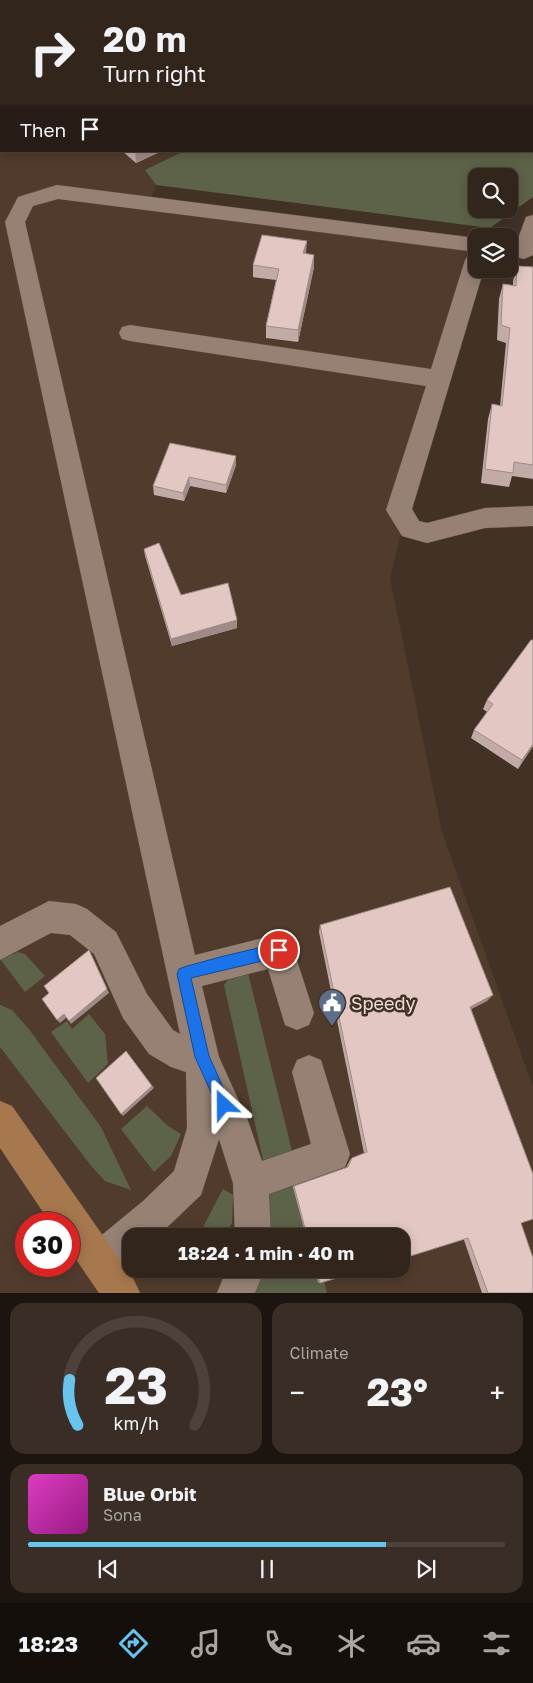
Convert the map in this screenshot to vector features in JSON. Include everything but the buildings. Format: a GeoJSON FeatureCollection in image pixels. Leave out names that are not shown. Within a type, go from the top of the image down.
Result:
{"type":"FeatureCollection","features":[{"type":"Feature","properties":{"kind":"main road"},"geometry":{"type":"LineString","coordinates":[[0,1118],[121,1293]]}},
{"type":"Feature","properties":{"kind":"street"},"geometry":{"type":"LineString","coordinates":[[99,1261],[156,1214],[188,1182],[205,1128],[202,1057],[15,222],[25,202],[57,192],[468,244]]}},
{"type":"Feature","properties":{"kind":"street"},"geometry":{"type":"LineString","coordinates":[[522,251],[533,222]]}},
{"type":"Feature","properties":{"kind":"street"},"geometry":{"type":"LineString","coordinates":[[470,278],[399,510],[411,529],[427,532],[485,518],[533,516]]}},
{"type":"Feature","properties":{"kind":"street"},"geometry":{"type":"LineString","coordinates":[[130,333],[439,378]]}},
{"type":"Feature","properties":{"kind":"street"},"geometry":{"type":"LineString","coordinates":[[0,944],[49,917],[76,920],[105,944],[135,1006],[161,1042],[183,1055],[202,1057]]}},
{"type":"Feature","properties":{"kind":"street"},"geometry":{"type":"LineString","coordinates":[[184,974],[220,963],[279,950],[297,1013]]}},
{"type":"Feature","properties":{"kind":"street"},"geometry":{"type":"LineString","coordinates":[[202,1057],[232,1121],[251,1183],[253,1228]]}},
{"type":"Feature","properties":{"kind":"street"},"geometry":{"type":"LineString","coordinates":[[251,1183],[332,1154],[309,1072]]}},
{"type":"Feature","properties":{"kind":"street"},"geometry":{"type":"LineString","coordinates":[[236,1293],[242,1278]]}},
{"type":"Feature","properties":{"kind":"shaded area"},"geometry":{"type":"Polygon","coordinates":[[[0,152],[182,152],[145,170],[156,185],[149,203],[468,244],[468,278],[470,278],[439,379],[390,578],[442,832],[533,1087],[533,1293],[0,1293],[0,152]]]}},
{"type":"Feature","properties":{"kind":"green space"},"geometry":{"type":"Polygon","coordinates":[[[182,152],[533,152],[533,197],[518,208],[518,168],[468,168],[468,218],[504,218],[490,228],[156,185],[145,170],[182,152]]]}},
{"type":"Feature","properties":{"kind":"green space"},"geometry":{"type":"Polygon","coordinates":[[[18,952],[25,954],[45,976],[25,992],[0,959],[18,952]]]}},
{"type":"Feature","properties":{"kind":"green space"},"geometry":{"type":"Polygon","coordinates":[[[247,969],[311,1228],[269,1228],[268,1182],[224,985],[233,973],[247,969]]]}},
{"type":"Feature","properties":{"kind":"green space"},"geometry":{"type":"Polygon","coordinates":[[[0,1005],[12,1010],[28,1028],[101,1127],[131,1190],[105,1181],[92,1167],[0,1047],[0,1005]]]}},
{"type":"Feature","properties":{"kind":"green space"},"geometry":{"type":"Polygon","coordinates":[[[89,1014],[105,1034],[108,1064],[88,1083],[51,1032],[67,1021],[72,1029],[89,1014]]]}},
{"type":"Feature","properties":{"kind":"green space"},"geometry":{"type":"Polygon","coordinates":[[[147,1106],[168,1126],[181,1134],[171,1156],[154,1172],[121,1129],[147,1106]]]}},
{"type":"Feature","properties":{"kind":"green space"},"geometry":{"type":"Polygon","coordinates":[[[223,1189],[233,1195],[232,1223],[229,1228],[203,1228],[223,1189]]]}},
{"type":"Feature","properties":{"kind":"green space"},"geometry":{"type":"Polygon","coordinates":[[[260,1278],[323,1278],[327,1293],[255,1293],[260,1278]]]}},
{"type":"Feature","properties":{"kind":"place","name":"Speedy"},"geometry":{"type":"Point","coordinates":[332,1027]}},
{"type":"Feature","properties":{"kind":"route"},"geometry":{"type":"LineString","coordinates":[[224,1105],[202,1057],[184,974],[220,963],[279,950]]}}]}
